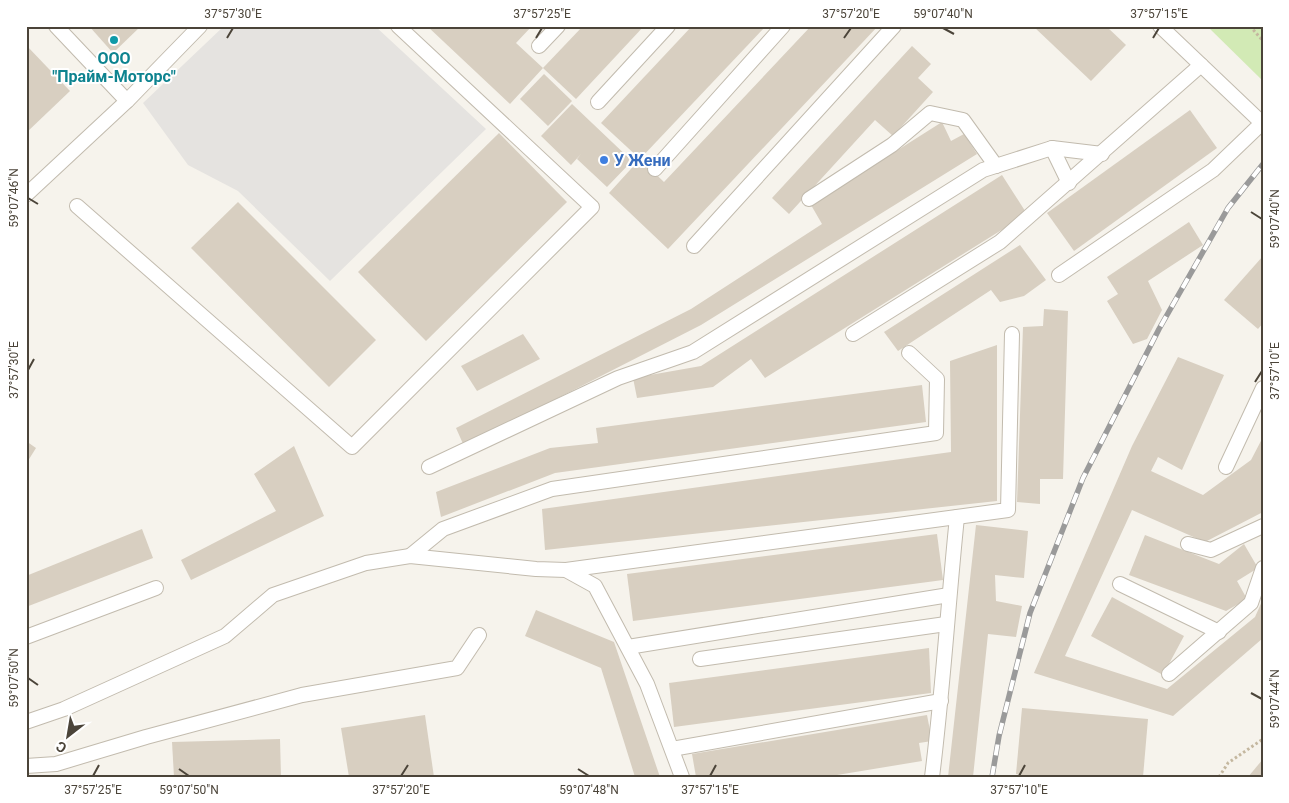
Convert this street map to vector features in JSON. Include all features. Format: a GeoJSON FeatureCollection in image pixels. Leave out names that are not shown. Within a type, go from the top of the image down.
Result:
{"type":"FeatureCollection","features":[{"type":"Feature","properties":{"kind":"lane"},"geometry":{"type":"LineString","coordinates":[[56,26],[127,101]]}},
{"type":"Feature","properties":{"kind":"lane"},"geometry":{"type":"LineString","coordinates":[[26,195],[127,101],[200,26]]}},
{"type":"Feature","properties":{"kind":"lane"},"geometry":{"type":"LineString","coordinates":[[77,206],[352,447],[592,207],[398,26]]}},
{"type":"Feature","properties":{"kind":"lane"},"geometry":{"type":"LineString","coordinates":[[539,46],[558,26]]}},
{"type":"Feature","properties":{"kind":"lane"},"geometry":{"type":"LineString","coordinates":[[598,102],[668,26]]}},
{"type":"Feature","properties":{"kind":"lane"},"geometry":{"type":"LineString","coordinates":[[655,169],[783,26]]}},
{"type":"Feature","properties":{"kind":"lane"},"geometry":{"type":"LineString","coordinates":[[694,246],[894,26]]}},
{"type":"Feature","properties":{"kind":"lane"},"geometry":{"type":"LineString","coordinates":[[1059,275],[1214,170],[1262,123],[1160,26]]}},
{"type":"Feature","properties":{"kind":"lane"},"geometry":{"type":"LineString","coordinates":[[853,334],[1000,242],[1201,65]]}},
{"type":"Feature","properties":{"kind":"lane"},"geometry":{"type":"LineString","coordinates":[[809,199],[892,145],[930,113],[963,120],[996,166]]}},
{"type":"Feature","properties":{"kind":"lane"},"geometry":{"type":"LineString","coordinates":[[429,467],[618,378],[693,352],[983,170],[1052,148],[1102,154]]}},
{"type":"Feature","properties":{"kind":"lane"},"geometry":{"type":"LineString","coordinates":[[1052,148],[1069,183]]}},
{"type":"Feature","properties":{"kind":"lane"},"geometry":{"type":"LineString","coordinates":[[26,722],[64,709],[225,636],[273,595],[366,563],[410,556],[536,569],[566,570],[1008,510],[1012,334]]}},
{"type":"Feature","properties":{"kind":"lane"},"geometry":{"type":"LineString","coordinates":[[410,556],[444,529],[552,489],[936,433],[937,379],[908,353]]}},
{"type":"Feature","properties":{"kind":"lane"},"geometry":{"type":"LineString","coordinates":[[1226,467],[1263,388]]}},
{"type":"Feature","properties":{"kind":"lane"},"geometry":{"type":"LineString","coordinates":[[931,777],[942,701],[948,595],[957,517]]}},
{"type":"Feature","properties":{"kind":"lane"},"geometry":{"type":"LineString","coordinates":[[1188,544],[1211,550],[1263,526]]}},
{"type":"Feature","properties":{"kind":"lane"},"geometry":{"type":"LineString","coordinates":[[1170,674],[1252,603],[1263,568]]}},
{"type":"Feature","properties":{"kind":"lane"},"geometry":{"type":"LineString","coordinates":[[566,570],[595,586],[647,684],[682,777]]}},
{"type":"Feature","properties":{"kind":"lane"},"geometry":{"type":"LineString","coordinates":[[1120,584],[1219,632]]}},
{"type":"Feature","properties":{"kind":"lane"},"geometry":{"type":"LineString","coordinates":[[26,637],[156,588]]}},
{"type":"Feature","properties":{"kind":"lane"},"geometry":{"type":"LineString","coordinates":[[628,648],[948,595]]}},
{"type":"Feature","properties":{"kind":"lane"},"geometry":{"type":"LineString","coordinates":[[700,659],[946,624]]}},
{"type":"Feature","properties":{"kind":"lane"},"geometry":{"type":"LineString","coordinates":[[26,766],[56,764],[146,737],[302,695],[457,668],[479,635]]}},
{"type":"Feature","properties":{"kind":"lane"},"geometry":{"type":"LineString","coordinates":[[672,749],[942,701]]}},
{"type":"Feature","properties":{"kind":"path"},"geometry":{"type":"LineString","coordinates":[[1250,26],[1263,41]]}},
{"type":"Feature","properties":{"kind":"path"},"geometry":{"type":"LineString","coordinates":[[1219,777],[1228,763],[1263,739]]}},
{"type":"Feature","properties":{"kind":"green space"},"geometry":{"type":"Polygon","coordinates":[[[1207,26],[1263,26],[1263,81],[1207,26]]]}},
{"type":"Feature","properties":{"kind":"shaded area"},"geometry":{"type":"Polygon","coordinates":[[[224,26],[375,26],[486,129],[330,281],[238,191],[188,165],[143,103],[224,26]]]}},
{"type":"Feature","properties":{"kind":"building","name":"ООО \"Прайм-Моторс\""},"geometry":{"type":"Polygon","coordinates":[[[89,26],[141,26],[113,53],[89,26]]]}},
{"type":"Feature","properties":{"kind":"building"},"geometry":{"type":"Polygon","coordinates":[[[427,26],[532,26],[516,43],[543,68],[510,104],[427,26]]]}},
{"type":"Feature","properties":{"kind":"building"},"geometry":{"type":"Polygon","coordinates":[[[583,26],[644,26],[576,99],[543,68],[583,26]]]}},
{"type":"Feature","properties":{"kind":"building"},"geometry":{"type":"Polygon","coordinates":[[[692,26],[766,26],[640,159],[601,123],[692,26]]]}},
{"type":"Feature","properties":{"kind":"building"},"geometry":{"type":"Polygon","coordinates":[[[811,26],[878,26],[668,249],[609,193],[640,159],[664,182],[811,26]]]}},
{"type":"Feature","properties":{"kind":"building"},"geometry":{"type":"Polygon","coordinates":[[[1033,26],[1106,26],[1126,45],[1091,81],[1033,26]]]}},
{"type":"Feature","properties":{"kind":"building"},"geometry":{"type":"Polygon","coordinates":[[[26,45],[70,91],[26,133],[26,45]]]}},
{"type":"Feature","properties":{"kind":"building"},"geometry":{"type":"Polygon","coordinates":[[[912,46],[931,64],[918,78],[933,92],[893,136],[875,120],[789,214],[772,198],[912,46]]]}},
{"type":"Feature","properties":{"kind":"building"},"geometry":{"type":"Polygon","coordinates":[[[544,74],[572,101],[548,126],[520,99],[544,74]]]}},
{"type":"Feature","properties":{"kind":"building"},"geometry":{"type":"Polygon","coordinates":[[[572,104],[632,161],[607,187],[577,159],[581,154],[571,165],[541,136],[572,104]]]}},
{"type":"Feature","properties":{"kind":"building"},"geometry":{"type":"Polygon","coordinates":[[[1190,110],[1217,148],[1074,251],[1047,213],[1190,110]]]}},
{"type":"Feature","properties":{"kind":"building"},"geometry":{"type":"Polygon","coordinates":[[[942,122],[951,141],[964,134],[977,154],[701,325],[464,446],[456,428],[691,309],[822,224],[811,205],[942,122]]]}},
{"type":"Feature","properties":{"kind":"building"},"geometry":{"type":"Polygon","coordinates":[[[499,133],[567,202],[426,341],[358,272],[499,133]]]}},
{"type":"Feature","properties":{"kind":"building"},"geometry":{"type":"Polygon","coordinates":[[[1002,175],[1027,214],[765,378],[751,359],[713,387],[637,398],[633,378],[701,366],[1002,175]]]}},
{"type":"Feature","properties":{"kind":"building"},"geometry":{"type":"Polygon","coordinates":[[[238,202],[376,340],[329,387],[191,248],[238,202]]]}},
{"type":"Feature","properties":{"kind":"building"},"geometry":{"type":"Polygon","coordinates":[[[1189,222],[1203,245],[1148,281],[1162,310],[1147,339],[1133,344],[1107,301],[1118,294],[1107,277],[1189,222]]]}},
{"type":"Feature","properties":{"kind":"building"},"geometry":{"type":"Polygon","coordinates":[[[1020,245],[1046,280],[1024,296],[1000,302],[991,290],[898,351],[884,332],[1020,245]]]}},
{"type":"Feature","properties":{"kind":"building"},"geometry":{"type":"Polygon","coordinates":[[[1263,256],[1263,323],[1258,329],[1224,300],[1263,256]]]}},
{"type":"Feature","properties":{"kind":"building"},"geometry":{"type":"Polygon","coordinates":[[[1044,309],[1068,311],[1063,479],[1040,479],[1040,504],[1017,502],[1023,327],[1043,326],[1044,309]]]}},
{"type":"Feature","properties":{"kind":"building"},"geometry":{"type":"Polygon","coordinates":[[[523,334],[540,359],[477,391],[461,366],[523,334]]]}},
{"type":"Feature","properties":{"kind":"building"},"geometry":{"type":"Polygon","coordinates":[[[997,345],[997,501],[545,550],[542,509],[951,452],[950,361],[997,345]]]}},
{"type":"Feature","properties":{"kind":"building"},"geometry":{"type":"Polygon","coordinates":[[[1178,357],[1224,375],[1182,470],[1158,457],[1151,471],[1203,495],[1251,460],[1263,437],[1263,512],[1205,542],[1132,510],[1065,656],[1167,689],[1255,617],[1263,599],[1263,638],[1173,716],[1034,673],[1132,446],[1178,357]]]}},
{"type":"Feature","properties":{"kind":"building"},"geometry":{"type":"Polygon","coordinates":[[[922,385],[926,422],[555,473],[441,517],[436,492],[550,448],[598,443],[596,428],[922,385]]]}},
{"type":"Feature","properties":{"kind":"building"},"geometry":{"type":"Polygon","coordinates":[[[26,441],[36,448],[26,464],[26,441]]]}},
{"type":"Feature","properties":{"kind":"building"},"geometry":{"type":"Polygon","coordinates":[[[294,446],[324,516],[191,580],[181,560],[276,511],[254,474],[294,446]]]}},
{"type":"Feature","properties":{"kind":"building"},"geometry":{"type":"Polygon","coordinates":[[[976,525],[1028,531],[1024,578],[995,575],[996,601],[1022,606],[1016,637],[988,634],[973,777],[948,777],[976,525]]]}},
{"type":"Feature","properties":{"kind":"building"},"geometry":{"type":"Polygon","coordinates":[[[142,529],[153,558],[26,607],[26,576],[142,529]]]}},
{"type":"Feature","properties":{"kind":"building"},"geometry":{"type":"Polygon","coordinates":[[[937,534],[943,580],[633,621],[627,574],[937,534]]]}},
{"type":"Feature","properties":{"kind":"building"},"geometry":{"type":"Polygon","coordinates":[[[1145,535],[1219,564],[1244,544],[1258,568],[1237,581],[1247,599],[1226,611],[1129,575],[1145,535]]]}},
{"type":"Feature","properties":{"kind":"building"},"geometry":{"type":"Polygon","coordinates":[[[1112,597],[1184,636],[1163,675],[1091,636],[1112,597]]]}},
{"type":"Feature","properties":{"kind":"building"},"geometry":{"type":"Polygon","coordinates":[[[536,610],[614,642],[660,777],[635,777],[601,668],[525,636],[536,610]]]}},
{"type":"Feature","properties":{"kind":"building"},"geometry":{"type":"Polygon","coordinates":[[[929,648],[931,693],[674,727],[669,683],[929,648]]]}},
{"type":"Feature","properties":{"kind":"building"},"geometry":{"type":"Polygon","coordinates":[[[1022,708],[1148,719],[1143,777],[1028,777],[1016,774],[1022,708]]]}},
{"type":"Feature","properties":{"kind":"building"},"geometry":{"type":"Polygon","coordinates":[[[425,715],[434,777],[349,777],[341,728],[425,715]]]}},
{"type":"Feature","properties":{"kind":"building"},"geometry":{"type":"Polygon","coordinates":[[[927,715],[932,741],[919,743],[922,761],[825,777],[696,777],[692,754],[927,715]]]}},
{"type":"Feature","properties":{"kind":"building"},"geometry":{"type":"Polygon","coordinates":[[[280,739],[281,777],[174,777],[172,742],[280,739]]]}},
{"type":"Feature","properties":{"kind":"building"},"geometry":{"type":"Polygon","coordinates":[[[1263,759],[1263,777],[1248,777],[1263,759]]]}},
{"type":"Feature","properties":{"kind":"railway"},"geometry":{"type":"LineString","coordinates":[[992,777],[999,736],[1030,613],[1083,478],[1159,329],[1228,208],[1263,164]]}},
{"type":"Feature","properties":{"kind":"place","name":"ООО \"Прайм-Моторс\""},"geometry":{"type":"Point","coordinates":[114,40]}},
{"type":"Feature","properties":{"kind":"place","name":"У Жени"},"geometry":{"type":"Point","coordinates":[604,160]}}]}
